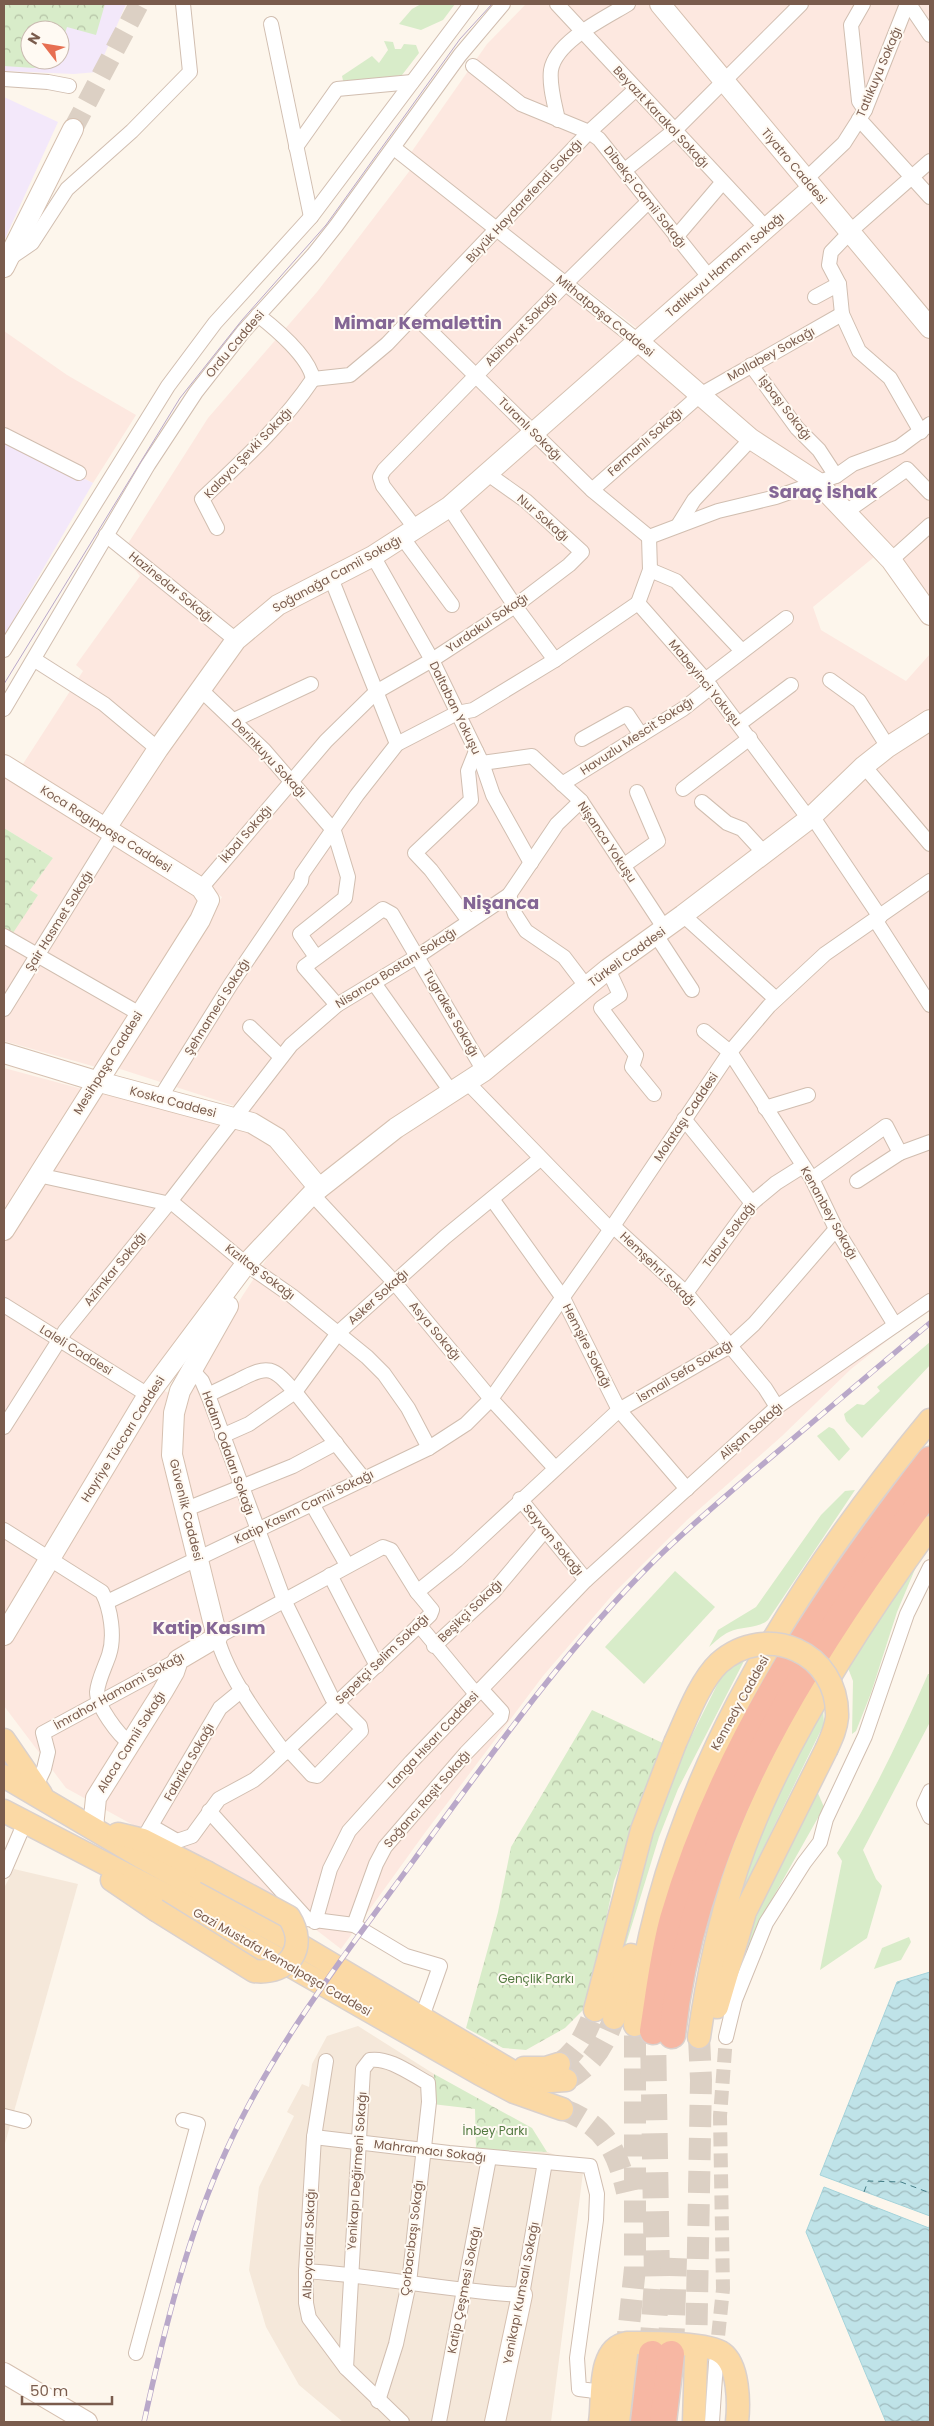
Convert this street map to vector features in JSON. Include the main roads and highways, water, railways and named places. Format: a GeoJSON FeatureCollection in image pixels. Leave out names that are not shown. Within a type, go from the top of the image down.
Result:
{"type":"FeatureCollection","features":[{"type":"Feature","properties":{"kind":"highway"},"geometry":{"type":"LineString","coordinates":[[653,2030],[673,1921],[687,1875],[721,1790],[748,1737],[817,1620],[884,1520],[930,1460]]}},
{"type":"Feature","properties":{"kind":"highway"},"geometry":{"type":"LineString","coordinates":[[653,2030],[683,1964],[700,1898],[716,1850],[744,1788],[794,1693],[839,1620],[888,1545],[930,1490]]}},
{"type":"Feature","properties":{"kind":"highway"},"geometry":{"type":"LineString","coordinates":[[644,2422],[673,2356]]}},
{"type":"Feature","properties":{"kind":"highway"},"geometry":{"type":"LineString","coordinates":[[663,2422],[673,2356]]}},
{"type":"Feature","properties":{"kind":"highway"},"geometry":{"type":"LineString","coordinates":[[673,2356],[674,2422]]}},
{"type":"Feature","properties":{"kind":"main road","name":"Kennedy Caddesi"},"geometry":{"type":"LineString","coordinates":[[653,2030],[648,1942],[661,1891],[706,1765],[757,1670],[813,1579],[882,1480],[930,1420]]}},
{"type":"Feature","properties":{"kind":"main road"},"geometry":{"type":"LineString","coordinates":[[706,1765],[684,1798],[604,2014],[625,1887],[642,1830],[675,1743],[702,1688],[718,1664],[736,1650],[746,1646],[774,1644],[786,1646],[806,1655],[820,1667],[830,1682],[834,1692],[837,1718],[834,1734],[745,1912],[726,1972],[712,2037],[715,1947],[738,1867],[754,1824],[778,1771],[818,1699],[865,1622],[930,1528]]}},
{"type":"Feature","properties":{"kind":"main road"},"geometry":{"type":"LineString","coordinates":[[4,1740],[40,1793]]}},
{"type":"Feature","properties":{"kind":"main road","name":"Gazi Mustafa Kemalpaşa Caddesi"},"geometry":{"type":"LineString","coordinates":[[4,1776],[40,1793],[143,1858],[301,1946],[523,2078],[536,2082],[562,2072]]}},
{"type":"Feature","properties":{"kind":"main road","name":"Gazi Mustafa Kemalpaşa Caddesi"},"geometry":{"type":"LineString","coordinates":[[4,1811],[177,1901],[480,2074],[514,2092],[562,2109]]}},
{"type":"Feature","properties":{"kind":"main road"},"geometry":{"type":"LineString","coordinates":[[72,1848],[99,1871],[156,1910],[254,1971],[271,1972],[286,1964],[295,1952],[294,1925],[289,1917],[206,1872],[147,1833],[93,1827]]}},
{"type":"Feature","properties":{"kind":"main road"},"geometry":{"type":"LineString","coordinates":[[600,2422],[606,2362],[615,2348],[622,2344],[708,2347],[724,2354],[731,2366],[739,2402],[737,2422]]}},
{"type":"Feature","properties":{"kind":"main road"},"geometry":{"type":"LineString","coordinates":[[618,2422],[673,2356]]}},
{"type":"Feature","properties":{"kind":"main road"},"geometry":{"type":"LineString","coordinates":[[673,2356],[694,2422]]}},
{"type":"Feature","properties":{"kind":"water"},"geometry":{"type":"Polygon","coordinates":[[[930,1972],[930,2216],[820,2175],[897,1982],[930,1972]]]}},
{"type":"Feature","properties":{"kind":"water"},"geometry":{"type":"Polygon","coordinates":[[[824,2187],[929,2228],[930,2222],[930,2422],[886,2422],[806,2232],[824,2187]]]}},
{"type":"Feature","properties":{"kind":"tunnel"},"geometry":{"type":"LineString","coordinates":[[73,129],[139,4]]}},
{"type":"Feature","properties":{"kind":"tunnel"},"geometry":{"type":"LineString","coordinates":[[559,2064],[577,2047],[595,2010]]}},
{"type":"Feature","properties":{"kind":"tunnel"},"geometry":{"type":"LineString","coordinates":[[566,2080],[583,2068],[596,2054],[614,2018]]}},
{"type":"Feature","properties":{"kind":"tunnel"},"geometry":{"type":"LineString","coordinates":[[626,2354],[635,2268],[635,2025]]}},
{"type":"Feature","properties":{"kind":"tunnel"},"geometry":{"type":"LineString","coordinates":[[652,2354],[657,2280],[653,2031]]}},
{"type":"Feature","properties":{"kind":"tunnel"},"geometry":{"type":"LineString","coordinates":[[696,2358],[701,2080],[699,2037]]}},
{"type":"Feature","properties":{"kind":"tunnel"},"geometry":{"type":"LineString","coordinates":[[716,2356],[723,2289],[720,2116],[726,2037]]}},
{"type":"Feature","properties":{"kind":"tunnel"},"geometry":{"type":"LineString","coordinates":[[562,2109],[577,2115],[589,2123],[607,2141],[619,2164],[627,2192]]}},
{"type":"Feature","properties":{"kind":"tunnel"},"geometry":{"type":"LineString","coordinates":[[671,2354],[674,2258]]}},
{"type":"Feature","properties":{"kind":"tram line"},"geometry":{"type":"LineString","coordinates":[[4,684],[180,398],[242,320],[326,225],[460,39],[492,4]]}},
{"type":"Feature","properties":{"kind":"railway"},"geometry":{"type":"LineString","coordinates":[[144,2422],[178,2284],[212,2183],[245,2112],[266,2074],[337,1965],[527,1707],[619,1597],[700,1518],[930,1323]]}},
{"type":"Feature","properties":{"kind":"district","name":"Mimar Kemalettin"},"geometry":{"type":"Point","coordinates":[418,323]}},
{"type":"Feature","properties":{"kind":"district","name":"Saraç İshak"},"geometry":{"type":"Point","coordinates":[823,492]}},
{"type":"Feature","properties":{"kind":"district","name":"Nişanca"},"geometry":{"type":"Point","coordinates":[501,903]}},
{"type":"Feature","properties":{"kind":"district","name":"Katip Kasım"},"geometry":{"type":"Point","coordinates":[209,1628]}},
{"type":"Feature","properties":{"kind":"park label","name":"Gençlik Parkı"},"geometry":{"type":"Point","coordinates":[536,1979]}},
{"type":"Feature","properties":{"kind":"park label","name":"İnbey Parkı"},"geometry":{"type":"Point","coordinates":[495,2131]}}]}
